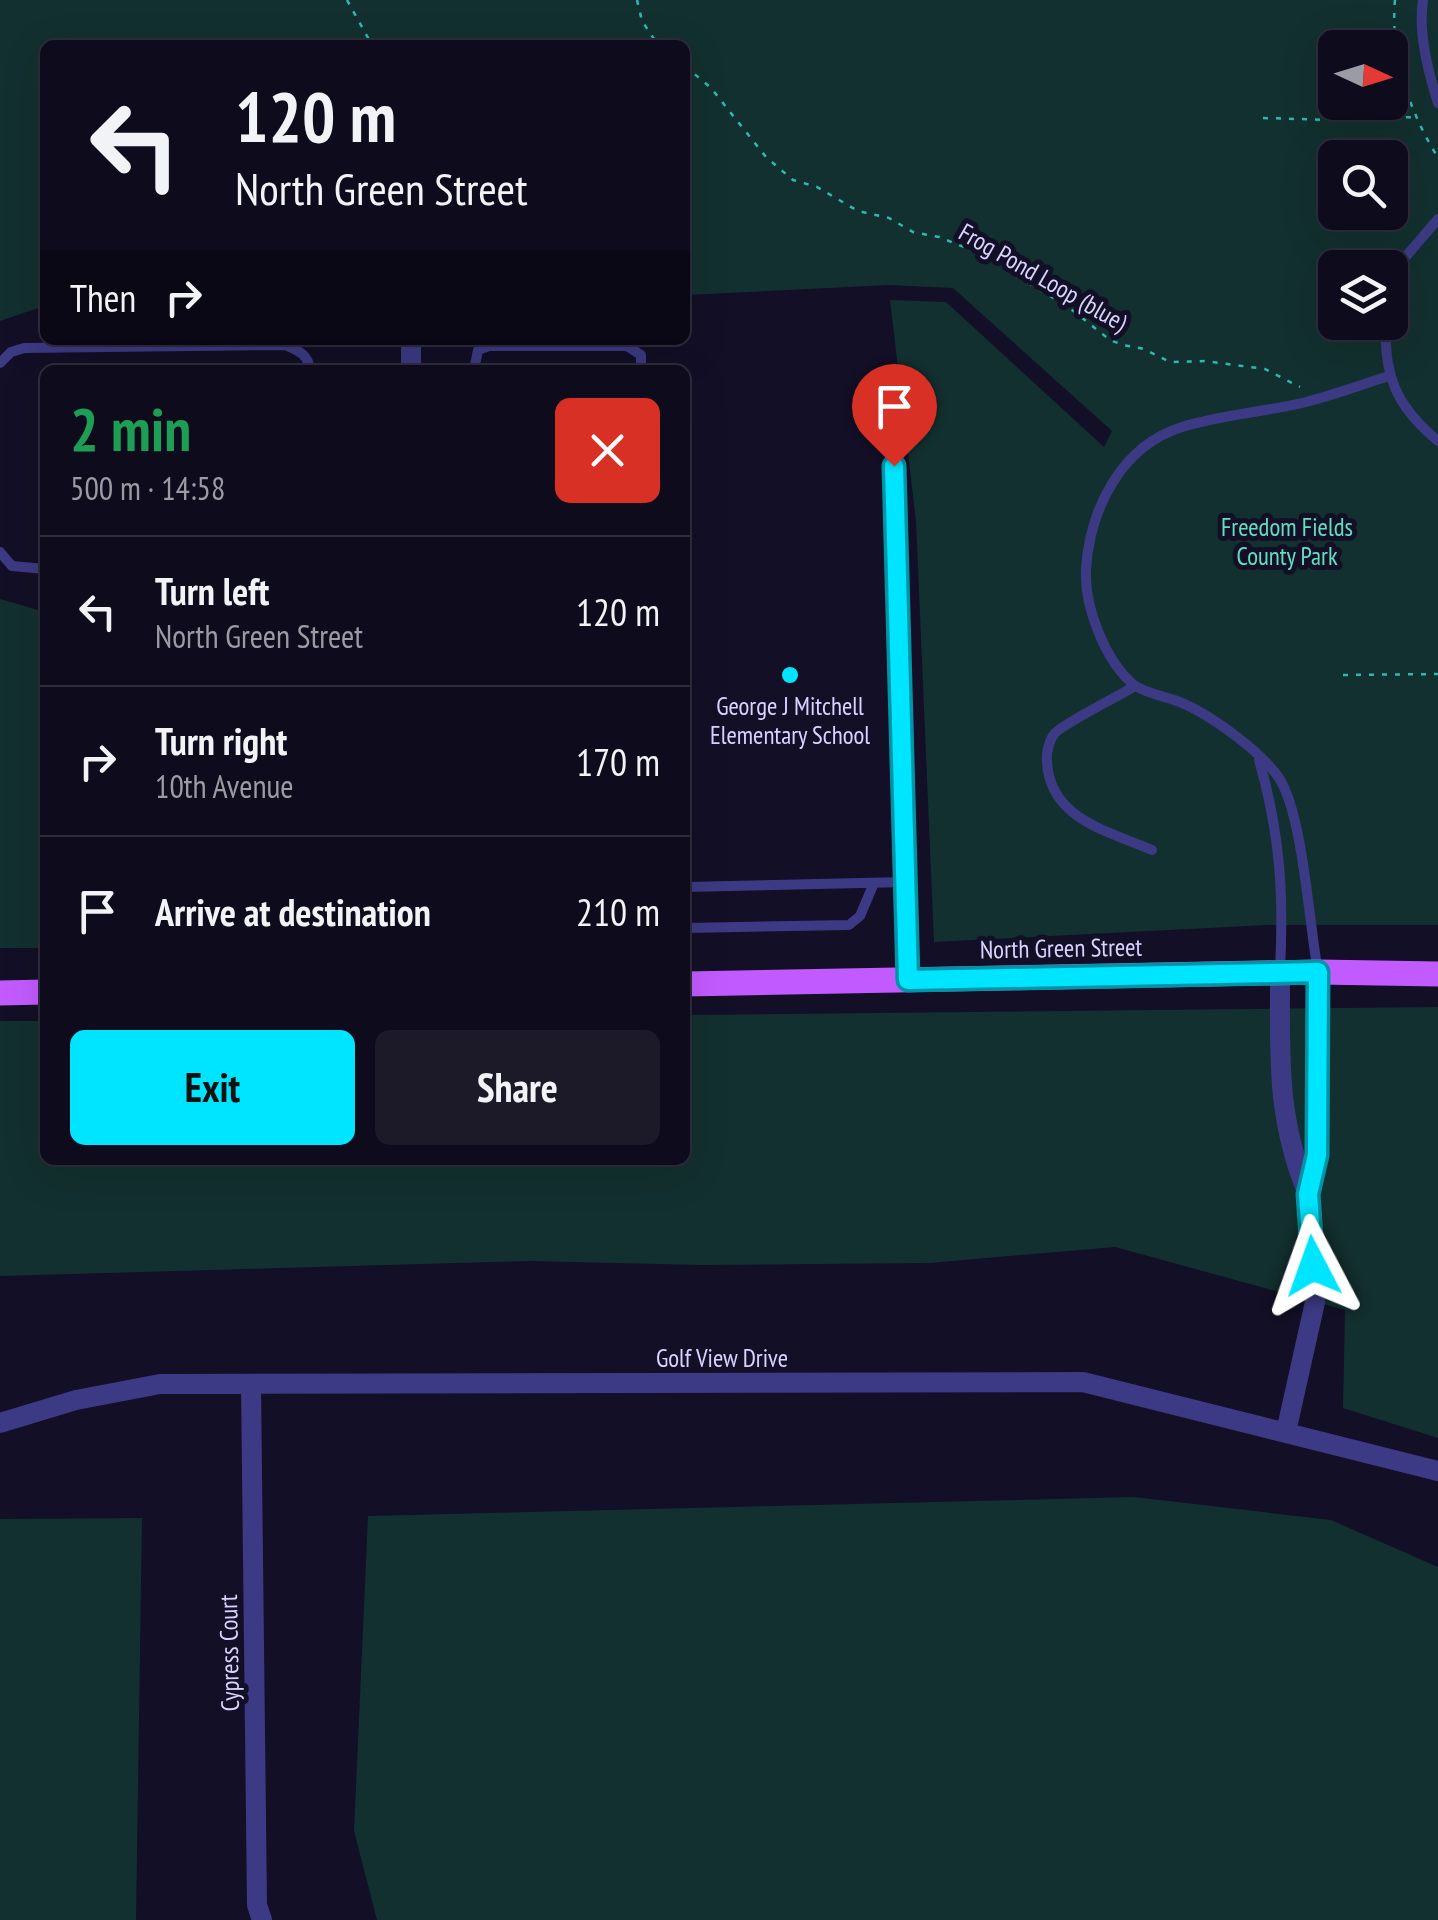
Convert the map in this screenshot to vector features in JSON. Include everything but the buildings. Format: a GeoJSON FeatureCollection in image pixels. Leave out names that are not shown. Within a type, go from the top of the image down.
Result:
{"type":"FeatureCollection","features":[{"type":"Feature","properties":{"kind":"main road","name":"North Green Street"},"geometry":{"type":"LineString","coordinates":[[690,984],[1318,972],[1438,974]]}},
{"type":"Feature","properties":{"kind":"main road"},"geometry":{"type":"LineString","coordinates":[[0,992],[40,992]]}},
{"type":"Feature","properties":{"kind":"street"},"geometry":{"type":"LineString","coordinates":[[1286,1432],[1315,1302],[1308,1194],[1317,1155],[1318,972]]}},
{"type":"Feature","properties":{"kind":"street"},"geometry":{"type":"LineString","coordinates":[[1280,974],[1281,1096],[1297,1167],[1308,1194]]}},
{"type":"Feature","properties":{"kind":"street","name":"Golf View Drive"},"geometry":{"type":"LineString","coordinates":[[0,1422],[76,1400],[160,1384],[1082,1382],[1438,1471]]}},
{"type":"Feature","properties":{"kind":"street","name":"Cypress Court"},"geometry":{"type":"LineString","coordinates":[[252,1384],[257,1905],[262,1920]]}},
{"type":"Feature","properties":{"kind":"lane"},"geometry":{"type":"LineString","coordinates":[[1423,0],[1428,69],[1438,103]]}},
{"type":"Feature","properties":{"kind":"lane"},"geometry":{"type":"LineString","coordinates":[[1408,254],[1438,219]]}},
{"type":"Feature","properties":{"kind":"lane"},"geometry":{"type":"LineString","coordinates":[[1385,340],[1389,376],[1412,420],[1438,441]]}},
{"type":"Feature","properties":{"kind":"lane"},"geometry":{"type":"LineString","coordinates":[[0,363],[11,352],[24,348],[284,345],[300,351],[309,365]]}},
{"type":"Feature","properties":{"kind":"lane"},"geometry":{"type":"LineString","coordinates":[[475,365],[478,350],[490,346],[627,346],[641,355],[641,365]]}},
{"type":"Feature","properties":{"kind":"lane"},"geometry":{"type":"LineString","coordinates":[[1318,972],[1292,814],[1279,778],[1223,725],[1180,702],[1135,686],[1107,650],[1086,591],[1092,527],[1104,495],[1128,461],[1152,441],[1182,427],[1313,400],[1389,376]]}},
{"type":"Feature","properties":{"kind":"lane"},"geometry":{"type":"LineString","coordinates":[[892,390],[908,980]]}},
{"type":"Feature","properties":{"kind":"lane"},"geometry":{"type":"LineString","coordinates":[[0,552],[12,566],[40,569]]}},
{"type":"Feature","properties":{"kind":"lane"},"geometry":{"type":"LineString","coordinates":[[1135,686],[1054,734],[1046,754],[1048,776],[1058,800],[1077,818],[1152,850]]}},
{"type":"Feature","properties":{"kind":"lane"},"geometry":{"type":"LineString","coordinates":[[1259,759],[1280,848],[1280,974]]}},
{"type":"Feature","properties":{"kind":"lane"},"geometry":{"type":"LineString","coordinates":[[690,887],[906,882]]}},
{"type":"Feature","properties":{"kind":"lane"},"geometry":{"type":"LineString","coordinates":[[690,928],[848,925],[860,916],[874,883]]}},
{"type":"Feature","properties":{"kind":"path"},"geometry":{"type":"LineString","coordinates":[[347,0],[369,40]]}},
{"type":"Feature","properties":{"kind":"path"},"geometry":{"type":"LineString","coordinates":[[637,0],[642,21],[655,40]]}},
{"type":"Feature","properties":{"kind":"path"},"geometry":{"type":"LineString","coordinates":[[1395,0],[1396,37],[1415,117],[1437,156]]}},
{"type":"Feature","properties":{"kind":"path","name":"Frog Pond Loop (blue)"},"geometry":{"type":"LineString","coordinates":[[690,70],[711,88],[766,157],[793,180],[816,187],[858,211],[889,218],[912,232],[939,237],[974,251],[1067,306],[1110,340],[1144,349],[1170,362],[1205,361],[1265,369],[1296,383],[1313,400]]}},
{"type":"Feature","properties":{"kind":"path"},"geometry":{"type":"LineString","coordinates":[[1264,118],[1415,117]]}},
{"type":"Feature","properties":{"kind":"path"},"geometry":{"type":"LineString","coordinates":[[1343,675],[1438,674]]}},
{"type":"Feature","properties":{"kind":"green space","name":"Freedom Fields County Park"},"geometry":{"type":"Polygon","coordinates":[[[0,0],[1438,0],[1438,925],[1268,925],[934,942],[916,521],[890,300],[946,302],[1104,447],[1112,431],[953,288],[889,285],[690,295],[690,40],[40,40],[40,308],[0,321],[0,0]]]}},
{"type":"Feature","properties":{"kind":"green space"},"geometry":{"type":"Polygon","coordinates":[[[0,599],[40,611],[40,948],[0,948],[0,599]]]}},
{"type":"Feature","properties":{"kind":"green space"},"geometry":{"type":"Polygon","coordinates":[[[1438,1007],[1438,1438],[1343,1408],[1345,1310],[1115,1247],[929,1263],[704,1265],[530,1261],[0,1276],[0,1021],[40,1021],[40,1165],[690,1165],[690,1015],[1438,1007]]]}},
{"type":"Feature","properties":{"kind":"green space"},"geometry":{"type":"Polygon","coordinates":[[[1134,1497],[1331,1520],[1438,1567],[1438,1920],[377,1920],[354,1831],[368,1516],[1134,1497]]]}},
{"type":"Feature","properties":{"kind":"green space"},"geometry":{"type":"Polygon","coordinates":[[[142,1518],[136,1920],[0,1920],[0,1519],[142,1518]]]}},
{"type":"Feature","properties":{"kind":"place","name":"George J Mitchell Elementary School"},"geometry":{"type":"Point","coordinates":[790,675]}},
{"type":"Feature","properties":{"kind":"route"},"geometry":{"type":"LineString","coordinates":[[894,466],[908,980],[1318,972],[1317,1155],[1308,1194],[1313,1266]]}}]}
